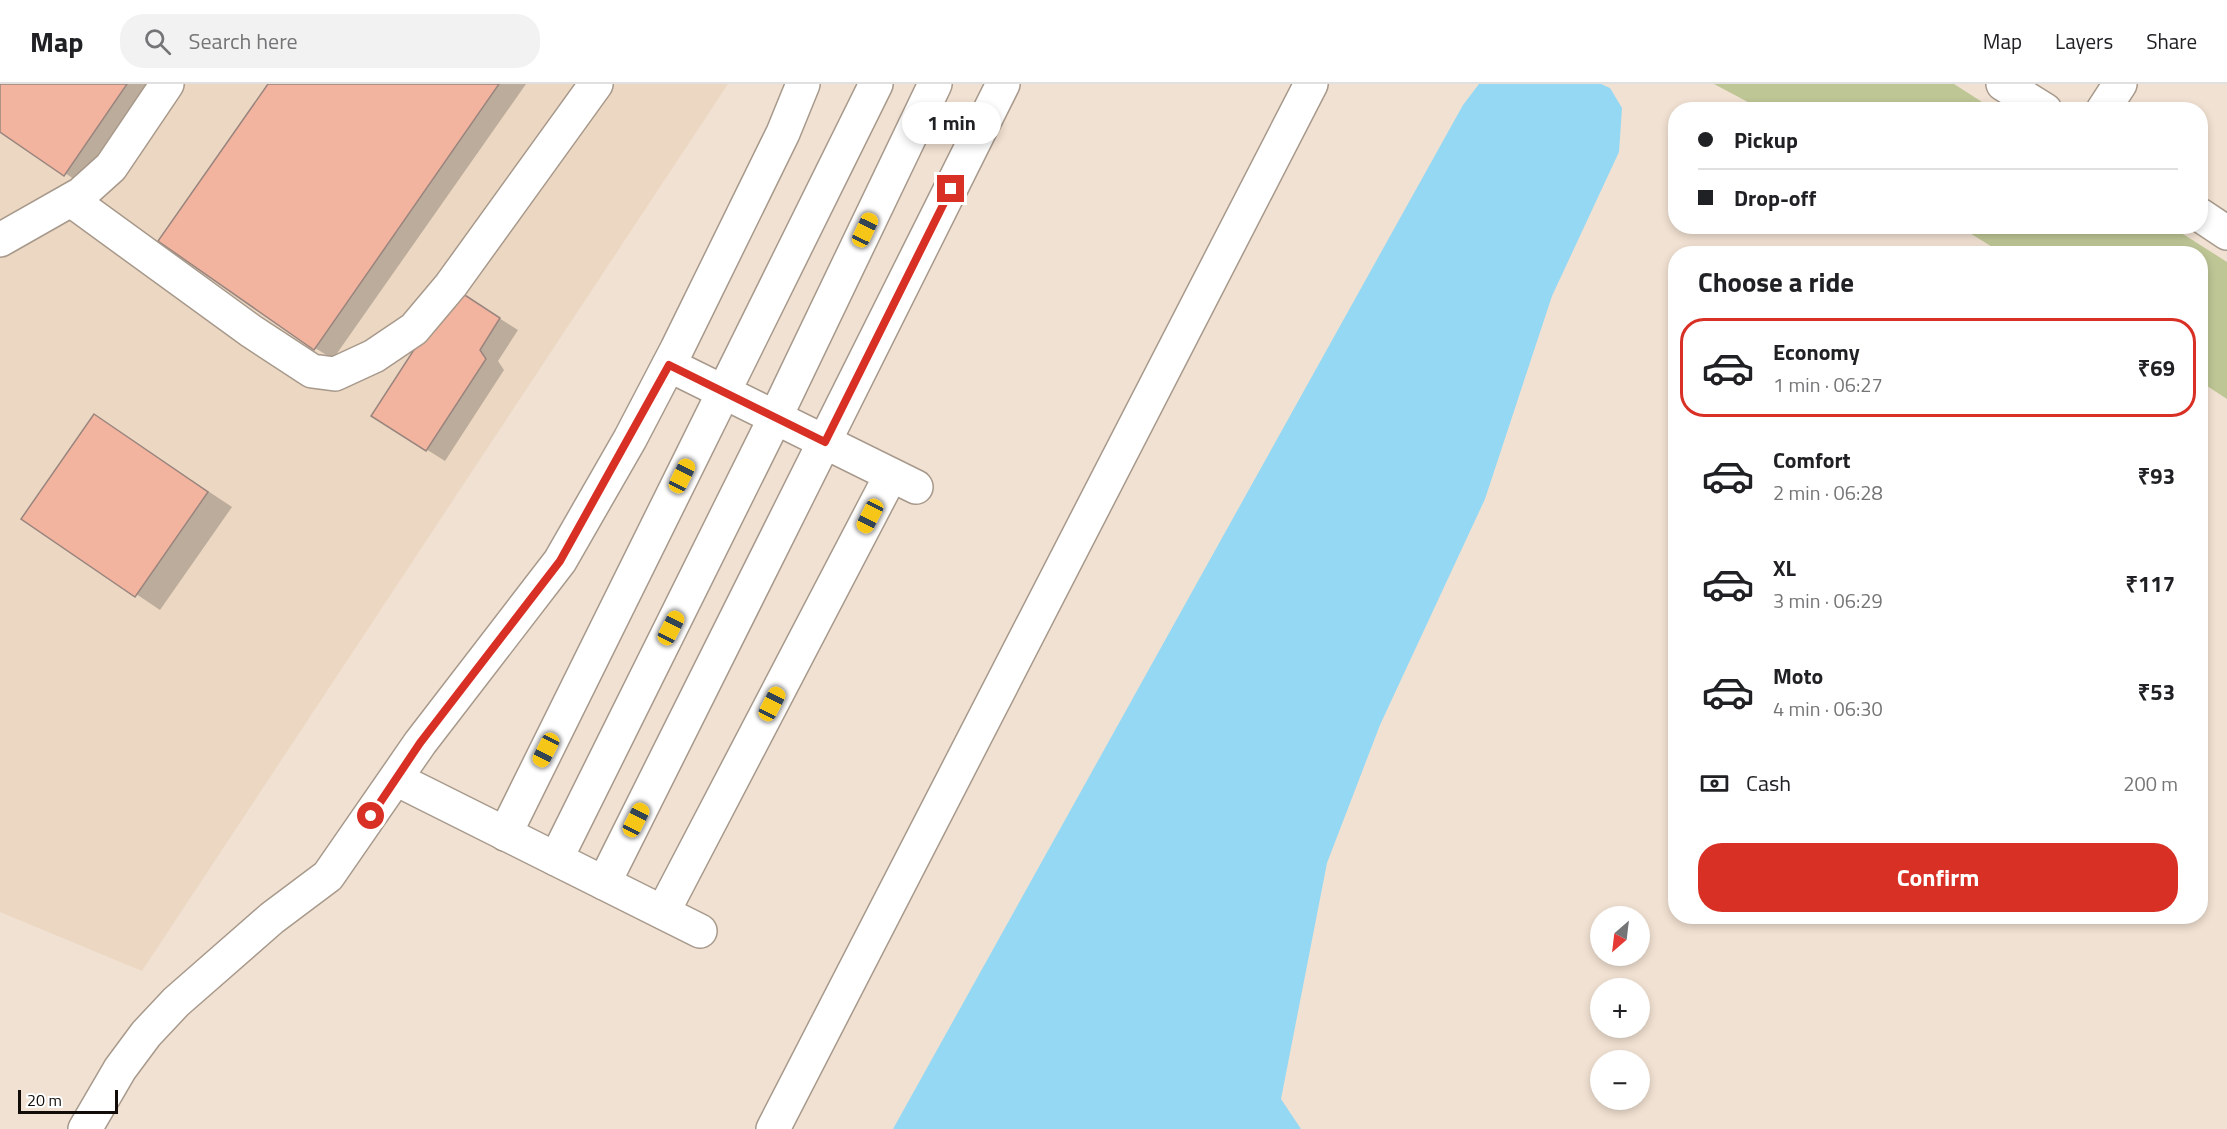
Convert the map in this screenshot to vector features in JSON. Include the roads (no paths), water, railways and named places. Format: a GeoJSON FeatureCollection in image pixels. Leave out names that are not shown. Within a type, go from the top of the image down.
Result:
{"type":"FeatureCollection","features":[{"type":"Feature","properties":{"kind":"street"},"geometry":{"type":"LineString","coordinates":[[0,240],[71,200],[111,167],[167,84]]}},
{"type":"Feature","properties":{"kind":"street"},"geometry":{"type":"LineString","coordinates":[[71,200],[268,343],[312,371],[335,374],[374,356],[414,329],[451,285],[596,84]]}},
{"type":"Feature","properties":{"kind":"street"},"geometry":{"type":"LineString","coordinates":[[85,1129],[120,1069],[146,1034],[216,966],[328,876],[491,648],[560,561],[669,365],[783,133],[803,84]]}},
{"type":"Feature","properties":{"kind":"street"},"geometry":{"type":"LineString","coordinates":[[505,834],[876,84]]}},
{"type":"Feature","properties":{"kind":"street"},"geometry":{"type":"LineString","coordinates":[[556,859],[776,418],[935,84]]}},
{"type":"Feature","properties":{"kind":"street"},"geometry":{"type":"LineString","coordinates":[[604,883],[1003,84]]}},
{"type":"Feature","properties":{"kind":"street"},"geometry":{"type":"LineString","coordinates":[[773,1129],[1311,84]]}},
{"type":"Feature","properties":{"kind":"street"},"geometry":{"type":"LineString","coordinates":[[2003,84],[2032,102]]}},
{"type":"Feature","properties":{"kind":"street"},"geometry":{"type":"LineString","coordinates":[[2108,102],[2120,84]]}},
{"type":"Feature","properties":{"kind":"street"},"geometry":{"type":"LineString","coordinates":[[2208,220],[2227,233]]}},
{"type":"Feature","properties":{"kind":"street"},"geometry":{"type":"LineString","coordinates":[[663,912],[903,481],[669,365]]}},
{"type":"Feature","properties":{"kind":"street"},"geometry":{"type":"LineString","coordinates":[[396,779],[700,930]]}},
{"type":"Feature","properties":{"kind":"water"},"geometry":{"type":"Polygon","coordinates":[[[1479,84],[1601,84],[1610,88],[1622,108],[1619,152],[1552,296],[1485,499],[1380,725],[1327,863],[1281,1099],[1301,1129],[893,1129],[1463,105],[1479,84]]]}}]}
